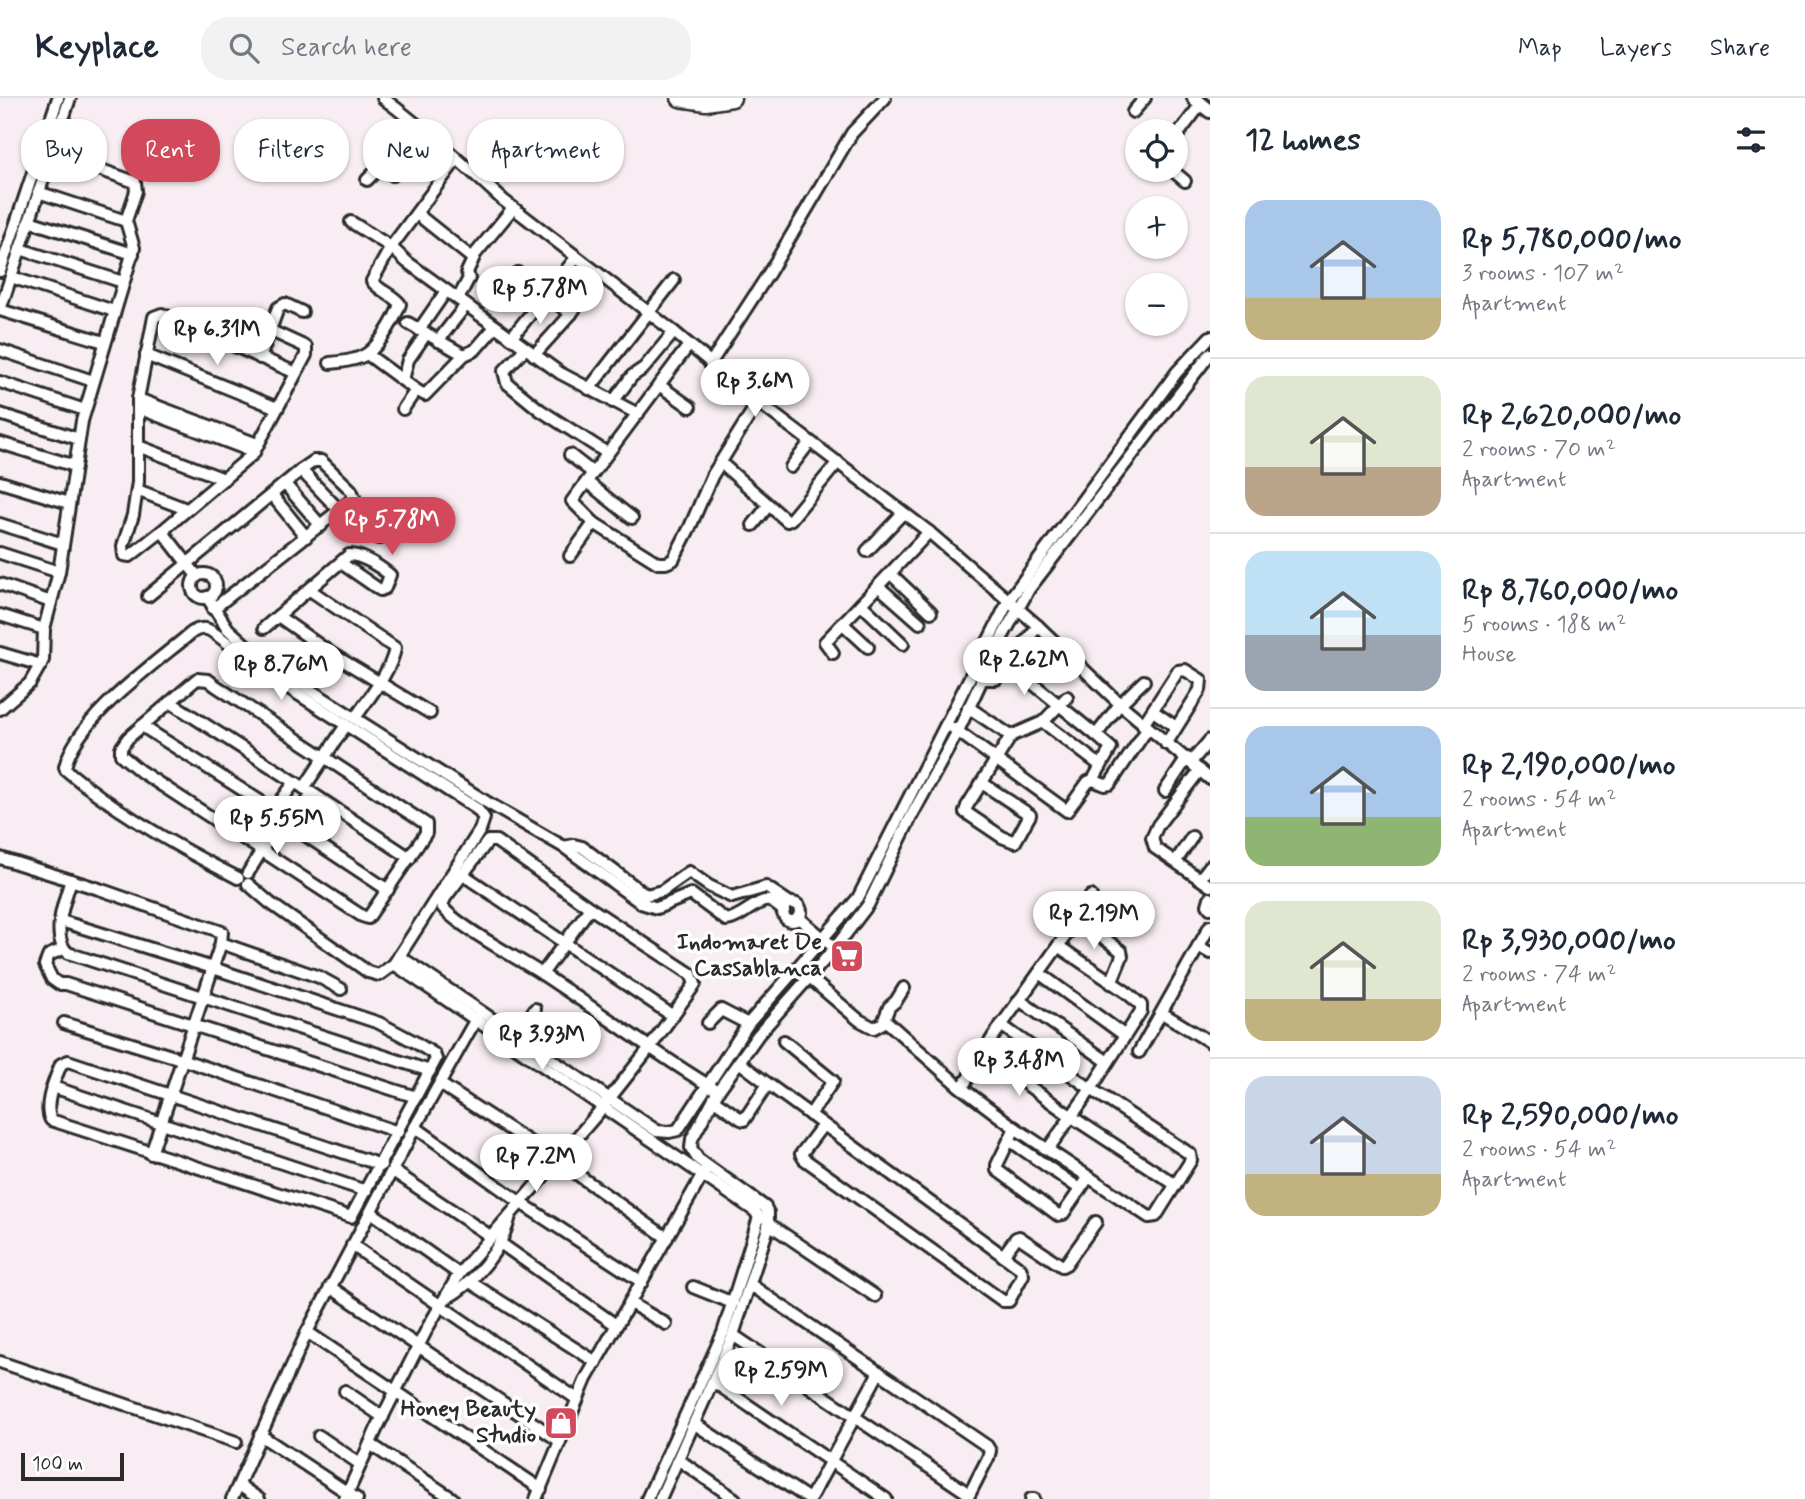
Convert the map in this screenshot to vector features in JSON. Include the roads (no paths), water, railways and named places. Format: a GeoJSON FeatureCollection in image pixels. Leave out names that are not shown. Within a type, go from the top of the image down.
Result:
{"type":"FeatureCollection","features":[{"type":"Feature","properties":{"kind":"highway"},"geometry":{"type":"LineString","coordinates":[[680,98],[706,102],[732,98]]}},
{"type":"Feature","properties":{"kind":"street"},"geometry":{"type":"LineString","coordinates":[[53,119],[58,98]]}},
{"type":"Feature","properties":{"kind":"street"},"geometry":{"type":"LineString","coordinates":[[60,119],[70,98]]}},
{"type":"Feature","properties":{"kind":"street"},"geometry":{"type":"LineString","coordinates":[[383,98],[410,119]]}},
{"type":"Feature","properties":{"kind":"street"},"geometry":{"type":"LineString","coordinates":[[710,364],[769,273],[852,133],[885,98]]}},
{"type":"Feature","properties":{"kind":"street"},"geometry":{"type":"LineString","coordinates":[[1133,112],[1145,98]]}},
{"type":"Feature","properties":{"kind":"street"},"geometry":{"type":"LineString","coordinates":[[1188,122],[1202,104]]}},
{"type":"Feature","properties":{"kind":"street"},"geometry":{"type":"LineString","coordinates":[[453,157],[513,208],[674,332],[758,402],[929,532],[1124,700],[1170,736],[1189,760],[1210,779]]}},
{"type":"Feature","properties":{"kind":"street"},"geometry":{"type":"LineString","coordinates":[[330,363],[367,354],[386,330],[400,304],[372,281],[391,247],[456,160]]}},
{"type":"Feature","properties":{"kind":"street"},"geometry":{"type":"LineString","coordinates":[[0,709],[30,683],[41,666],[44,655],[44,629],[59,572],[85,410],[132,254],[132,239],[126,221],[136,191],[135,182],[107,172]]}},
{"type":"Feature","properties":{"kind":"street"},"geometry":{"type":"LineString","coordinates":[[0,271],[35,182]]}},
{"type":"Feature","properties":{"kind":"street"},"geometry":{"type":"LineString","coordinates":[[40,182],[38,191],[29,201],[29,221],[0,310],[104,342]]}},
{"type":"Feature","properties":{"kind":"street"},"geometry":{"type":"LineString","coordinates":[[38,191],[126,221]]}},
{"type":"Feature","properties":{"kind":"street"},"geometry":{"type":"LineString","coordinates":[[438,341],[462,302],[469,278],[467,272],[474,257],[513,208]]}},
{"type":"Feature","properties":{"kind":"street"},"geometry":{"type":"LineString","coordinates":[[417,214],[449,237],[468,256],[474,257]]}},
{"type":"Feature","properties":{"kind":"street"},"geometry":{"type":"LineString","coordinates":[[29,221],[132,254]]}},
{"type":"Feature","properties":{"kind":"street"},"geometry":{"type":"LineString","coordinates":[[351,222],[391,247],[446,291],[560,373],[638,414]]}},
{"type":"Feature","properties":{"kind":"street"},"geometry":{"type":"LineString","coordinates":[[20,249],[123,282]]}},
{"type":"Feature","properties":{"kind":"street"},"geometry":{"type":"LineString","coordinates":[[511,338],[576,258]]}},
{"type":"Feature","properties":{"kind":"street"},"geometry":{"type":"LineString","coordinates":[[518,273],[571,314]]}},
{"type":"Feature","properties":{"kind":"street"},"geometry":{"type":"LineString","coordinates":[[598,274],[571,314],[504,372],[507,383],[540,410],[607,453]]}},
{"type":"Feature","properties":{"kind":"street"},"geometry":{"type":"LineString","coordinates":[[11,277],[114,311]]}},
{"type":"Feature","properties":{"kind":"street"},"geometry":{"type":"LineString","coordinates":[[589,389],[674,279]]}},
{"type":"Feature","properties":{"kind":"street"},"geometry":{"type":"LineString","coordinates":[[403,380],[408,360],[446,291]]}},
{"type":"Feature","properties":{"kind":"street"},"geometry":{"type":"LineString","coordinates":[[260,358],[276,310],[285,304],[302,312]]}},
{"type":"Feature","properties":{"kind":"street"},"geometry":{"type":"LineString","coordinates":[[269,330],[307,348],[306,355],[256,448],[162,531],[130,556],[124,555],[124,543],[137,490],[138,403],[153,320],[160,314],[296,373]]}},
{"type":"Feature","properties":{"kind":"street"},"geometry":{"type":"LineString","coordinates":[[408,323],[464,355]]}},
{"type":"Feature","properties":{"kind":"street"},"geometry":{"type":"LineString","coordinates":[[367,354],[425,395],[464,355],[475,350],[495,327]]}},
{"type":"Feature","properties":{"kind":"street"},"geometry":{"type":"LineString","coordinates":[[613,402],[632,376],[644,368],[674,332]]}},
{"type":"Feature","properties":{"kind":"street"},"geometry":{"type":"LineString","coordinates":[[654,1135],[681,1127],[748,1024],[858,898],[947,725],[1013,604],[1058,531],[1177,372],[1210,337]]}},
{"type":"Feature","properties":{"kind":"street"},"geometry":{"type":"LineString","coordinates":[[689,345],[572,501],[594,523],[659,563],[673,559],[721,463],[758,402]]}},
{"type":"Feature","properties":{"kind":"street"},"geometry":{"type":"LineString","coordinates":[[0,350],[93,381]]}},
{"type":"Feature","properties":{"kind":"street"},"geometry":{"type":"LineString","coordinates":[[706,1171],[693,1154],[690,1146],[692,1139],[716,1095],[739,1062],[835,948],[867,905],[958,731],[1013,604],[1029,589],[1210,354]]}},
{"type":"Feature","properties":{"kind":"street"},"geometry":{"type":"LineString","coordinates":[[146,355],[277,408]]}},
{"type":"Feature","properties":{"kind":"street"},"geometry":{"type":"LineString","coordinates":[[0,382],[85,410]]}},
{"type":"Feature","properties":{"kind":"street"},"geometry":{"type":"LineString","coordinates":[[659,385],[690,407]]}},
{"type":"Feature","properties":{"kind":"street"},"geometry":{"type":"LineString","coordinates":[[403,409],[416,390]]}},
{"type":"Feature","properties":{"kind":"street"},"geometry":{"type":"LineString","coordinates":[[138,403],[256,448]]}},
{"type":"Feature","properties":{"kind":"street"},"geometry":{"type":"LineString","coordinates":[[0,414],[79,439]]}},
{"type":"Feature","properties":{"kind":"street"},"geometry":{"type":"LineString","coordinates":[[791,467],[810,442]]}},
{"type":"Feature","properties":{"kind":"street"},"geometry":{"type":"LineString","coordinates":[[0,443],[75,466]]}},
{"type":"Feature","properties":{"kind":"street"},"geometry":{"type":"LineString","coordinates":[[138,446],[224,479]]}},
{"type":"Feature","properties":{"kind":"street"},"geometry":{"type":"LineString","coordinates":[[570,455],[632,518]]}},
{"type":"Feature","properties":{"kind":"street"},"geometry":{"type":"LineString","coordinates":[[148,596],[301,470],[316,460],[321,461],[351,490],[354,496],[352,500],[213,609]]}},
{"type":"Feature","properties":{"kind":"street"},"geometry":{"type":"LineString","coordinates":[[721,463],[784,520],[791,519],[838,462]]}},
{"type":"Feature","properties":{"kind":"street"},"geometry":{"type":"LineString","coordinates":[[301,470],[340,511],[380,538],[384,537],[410,505],[441,520]]}},
{"type":"Feature","properties":{"kind":"street"},"geometry":{"type":"LineString","coordinates":[[0,482],[69,503]]}},
{"type":"Feature","properties":{"kind":"street"},"geometry":{"type":"LineString","coordinates":[[285,484],[321,526]]}},
{"type":"Feature","properties":{"kind":"street"},"geometry":{"type":"LineString","coordinates":[[137,490],[186,509]]}},
{"type":"Feature","properties":{"kind":"street"},"geometry":{"type":"LineString","coordinates":[[272,495],[306,537]]}},
{"type":"Feature","properties":{"kind":"street"},"geometry":{"type":"LineString","coordinates":[[753,525],[768,506]]}},
{"type":"Feature","properties":{"kind":"street"},"geometry":{"type":"LineString","coordinates":[[867,551],[903,513]]}},
{"type":"Feature","properties":{"kind":"street"},"geometry":{"type":"LineString","coordinates":[[570,556],[594,523]]}},
{"type":"Feature","properties":{"kind":"street"},"geometry":{"type":"LineString","coordinates":[[0,524],[63,544]]}},
{"type":"Feature","properties":{"kind":"street"},"geometry":{"type":"LineString","coordinates":[[162,531],[197,576]]}},
{"type":"Feature","properties":{"kind":"street"},"geometry":{"type":"LineString","coordinates":[[1058,531],[1068,538]]}},
{"type":"Feature","properties":{"kind":"street"},"geometry":{"type":"LineString","coordinates":[[833,653],[825,643],[929,532]]}},
{"type":"Feature","properties":{"kind":"street"},"geometry":{"type":"LineString","coordinates":[[0,554],[59,572]]}},
{"type":"Feature","properties":{"kind":"street"},"geometry":{"type":"LineString","coordinates":[[264,628],[341,563]]}},
{"type":"Feature","properties":{"kind":"street"},"geometry":{"type":"LineString","coordinates":[[891,573],[932,612]]}},
{"type":"Feature","properties":{"kind":"street"},"geometry":{"type":"LineString","coordinates":[[208,574],[215,582],[213,593],[207,597],[199,597],[193,591],[192,583],[197,576],[208,574]]}},
{"type":"Feature","properties":{"kind":"street"},"geometry":{"type":"LineString","coordinates":[[0,584],[51,602]]}},
{"type":"Feature","properties":{"kind":"street"},"geometry":{"type":"LineString","coordinates":[[878,586],[920,623]]}},
{"type":"Feature","properties":{"kind":"street"},"geometry":{"type":"LineString","coordinates":[[310,590],[395,646],[394,654],[379,682],[355,718]]}},
{"type":"Feature","properties":{"kind":"street"},"geometry":{"type":"LineString","coordinates":[[207,597],[228,629],[260,658],[488,803],[564,847],[580,846],[656,909],[691,894],[698,880]]}},
{"type":"Feature","properties":{"kind":"street"},"geometry":{"type":"LineString","coordinates":[[861,604],[903,643]]}},
{"type":"Feature","properties":{"kind":"street"},"geometry":{"type":"LineString","coordinates":[[0,615],[44,629]]}},
{"type":"Feature","properties":{"kind":"street"},"geometry":{"type":"LineString","coordinates":[[278,616],[332,654],[430,713]]}},
{"type":"Feature","properties":{"kind":"street"},"geometry":{"type":"LineString","coordinates":[[842,623],[868,647]]}},
{"type":"Feature","properties":{"kind":"street"},"geometry":{"type":"LineString","coordinates":[[981,679],[996,679],[1038,626]]}},
{"type":"Feature","properties":{"kind":"street"},"geometry":{"type":"LineString","coordinates":[[202,628],[212,631],[244,658],[477,809],[484,818],[480,830],[397,960],[379,975],[368,972],[270,903],[245,878],[196,857],[141,823],[66,770],[66,761],[83,733],[107,704],[190,634],[202,628]]}},
{"type":"Feature","properties":{"kind":"street"},"geometry":{"type":"LineString","coordinates":[[0,653],[41,666]]}},
{"type":"Feature","properties":{"kind":"street"},"geometry":{"type":"LineString","coordinates":[[947,725],[997,758],[1067,811],[1086,784],[1093,780],[1111,748],[1009,664]]}},
{"type":"Feature","properties":{"kind":"street"},"geometry":{"type":"LineString","coordinates":[[1093,780],[1110,784],[1178,671],[1183,670],[1202,681],[1201,688],[1170,736]]}},
{"type":"Feature","properties":{"kind":"street"},"geometry":{"type":"LineString","coordinates":[[197,679],[208,680],[426,824],[426,833],[372,915],[366,918],[123,758],[121,748],[128,737],[170,702],[197,679]]}},
{"type":"Feature","properties":{"kind":"street"},"geometry":{"type":"LineString","coordinates":[[1096,735],[1124,700],[1144,681]]}},
{"type":"Feature","properties":{"kind":"street"},"geometry":{"type":"LineString","coordinates":[[0,692],[15,697]]}},
{"type":"Feature","properties":{"kind":"street"},"geometry":{"type":"LineString","coordinates":[[982,783],[1035,818],[1012,842],[968,815],[966,808],[1011,736],[1043,722],[1067,697]]}},
{"type":"Feature","properties":{"kind":"street"},"geometry":{"type":"LineString","coordinates":[[170,702],[410,858]]}},
{"type":"Feature","properties":{"kind":"street"},"geometry":{"type":"LineString","coordinates":[[968,707],[1011,736]]}},
{"type":"Feature","properties":{"kind":"street"},"geometry":{"type":"LineString","coordinates":[[1148,720],[1170,736]]}},
{"type":"Feature","properties":{"kind":"street"},"geometry":{"type":"LineString","coordinates":[[1043,722],[1101,766]]}},
{"type":"Feature","properties":{"kind":"street"},"geometry":{"type":"LineString","coordinates":[[245,878],[283,823],[293,821],[304,788],[346,725]]}},
{"type":"Feature","properties":{"kind":"street"},"geometry":{"type":"LineString","coordinates":[[142,726],[274,810],[276,818],[283,823],[388,890]]}},
{"type":"Feature","properties":{"kind":"street"},"geometry":{"type":"LineString","coordinates":[[1165,791],[1189,760],[1210,740]]}},
{"type":"Feature","properties":{"kind":"street"},"geometry":{"type":"LineString","coordinates":[[1200,770],[1152,838],[1156,848],[1205,882],[1210,866]]}},
{"type":"Feature","properties":{"kind":"street"},"geometry":{"type":"LineString","coordinates":[[274,810],[304,788]]}},
{"type":"Feature","properties":{"kind":"street"},"geometry":{"type":"LineString","coordinates":[[1176,862],[1192,837]]}},
{"type":"Feature","properties":{"kind":"street"},"geometry":{"type":"LineString","coordinates":[[443,1302],[470,1282],[510,1216],[651,1046],[695,984],[691,974],[491,840],[487,841],[445,898],[443,908],[461,922],[542,974],[651,1046],[708,1085],[743,1120],[768,1084]]}},
{"type":"Feature","properties":{"kind":"street"},"geometry":{"type":"LineString","coordinates":[[4,860],[71,880],[218,929],[223,933],[151,1154]]}},
{"type":"Feature","properties":{"kind":"street"},"geometry":{"type":"LineString","coordinates":[[644,899],[662,891],[686,873],[691,873],[698,880],[735,897],[766,887],[787,907]]}},
{"type":"Feature","properties":{"kind":"street"},"geometry":{"type":"LineString","coordinates":[[462,874],[673,1016]]}},
{"type":"Feature","properties":{"kind":"street"},"geometry":{"type":"LineString","coordinates":[[71,880],[60,932],[63,949],[72,955],[430,1071]]}},
{"type":"Feature","properties":{"kind":"street"},"geometry":{"type":"LineString","coordinates":[[691,894],[726,920],[742,915],[764,901],[787,907],[796,902],[801,911],[798,917],[835,948]]}},
{"type":"Feature","properties":{"kind":"street"},"geometry":{"type":"LineString","coordinates":[[960,1087],[1091,896]]}},
{"type":"Feature","properties":{"kind":"street"},"geometry":{"type":"LineString","coordinates":[[1210,898],[1210,908]]}},
{"type":"Feature","properties":{"kind":"street"},"geometry":{"type":"LineString","coordinates":[[542,974],[590,908]]}},
{"type":"Feature","properties":{"kind":"street"},"geometry":{"type":"LineString","coordinates":[[1077,918],[1121,951],[1122,956],[1111,983]]}},
{"type":"Feature","properties":{"kind":"street"},"geometry":{"type":"LineString","coordinates":[[61,921],[213,968],[391,1028],[434,1054],[435,1061],[381,1165],[353,1216],[349,1217],[54,1122],[48,1111],[52,1087],[61,1064],[68,1061],[381,1165]]}},
{"type":"Feature","properties":{"kind":"street"},"geometry":{"type":"LineString","coordinates":[[1139,1052],[1210,926]]}},
{"type":"Feature","properties":{"kind":"street"},"geometry":{"type":"LineString","coordinates":[[221,943],[318,976],[341,989]]}},
{"type":"Feature","properties":{"kind":"street"},"geometry":{"type":"LineString","coordinates":[[1048,1149],[1091,1089],[1141,1011],[1141,1005],[1134,998],[1058,946]]}},
{"type":"Feature","properties":{"kind":"street"},"geometry":{"type":"LineString","coordinates":[[1198,946],[1210,953]]}},
{"type":"Feature","properties":{"kind":"street"},"geometry":{"type":"LineString","coordinates":[[63,949],[49,955],[45,961],[52,979],[59,984],[194,1024],[416,1097]]}},
{"type":"Feature","properties":{"kind":"street"},"geometry":{"type":"LineString","coordinates":[[397,960],[476,1018],[706,1171],[765,1207],[751,1284],[733,1335],[664,1497]]}},
{"type":"Feature","properties":{"kind":"street"},"geometry":{"type":"LineString","coordinates":[[397,960],[517,1036],[606,1102]]}},
{"type":"Feature","properties":{"kind":"street"},"geometry":{"type":"LineString","coordinates":[[797,968],[865,1025],[879,1027],[885,1020],[889,1007],[904,988]]}},
{"type":"Feature","properties":{"kind":"street"},"geometry":{"type":"LineString","coordinates":[[1039,973],[1124,1035]]}},
{"type":"Feature","properties":{"kind":"street"},"geometry":{"type":"LineString","coordinates":[[1019,1000],[1108,1062]]}},
{"type":"Feature","properties":{"kind":"street"},"geometry":{"type":"LineString","coordinates":[[517,1036],[535,1009]]}},
{"type":"Feature","properties":{"kind":"street"},"geometry":{"type":"LineString","coordinates":[[708,1023],[721,1010],[748,1024]]}},
{"type":"Feature","properties":{"kind":"street"},"geometry":{"type":"LineString","coordinates":[[1162,1013],[1210,1042]]}},
{"type":"Feature","properties":{"kind":"street"},"geometry":{"type":"LineString","coordinates":[[232,1499],[307,1332],[476,1018]]}},
{"type":"Feature","properties":{"kind":"street"},"geometry":{"type":"LineString","coordinates":[[885,1020],[943,1073],[1015,1128],[1088,1178],[1152,1217],[1156,1216],[1191,1163],[1190,1154],[1091,1089],[1001,1025]]}},
{"type":"Feature","properties":{"kind":"street"},"geometry":{"type":"LineString","coordinates":[[64,1023],[398,1132]]}},
{"type":"Feature","properties":{"kind":"street"},"geometry":{"type":"LineString","coordinates":[[784,1041],[833,1081],[810,1115]]}},
{"type":"Feature","properties":{"kind":"street"},"geometry":{"type":"LineString","coordinates":[[984,1054],[1072,1117],[1176,1185]]}},
{"type":"Feature","properties":{"kind":"street"},"geometry":{"type":"LineString","coordinates":[[739,1062],[1020,1268],[1023,1275],[1006,1302],[803,1159],[801,1154],[822,1125]]}},
{"type":"Feature","properties":{"kind":"street"},"geometry":{"type":"LineString","coordinates":[[440,1084],[557,1160],[667,1238]]}},
{"type":"Feature","properties":{"kind":"street"},"geometry":{"type":"LineString","coordinates":[[52,1087],[366,1191]]}},
{"type":"Feature","properties":{"kind":"street"},"geometry":{"type":"LineString","coordinates":[[415,1127],[521,1203],[642,1282]]}},
{"type":"Feature","properties":{"kind":"street"},"geometry":{"type":"LineString","coordinates":[[1015,1128],[997,1165],[998,1173],[1058,1215],[1063,1214],[1088,1178]]}},
{"type":"Feature","properties":{"kind":"street"},"geometry":{"type":"LineString","coordinates":[[1009,1140],[1080,1189]]}},
{"type":"Feature","properties":{"kind":"street"},"geometry":{"type":"LineString","coordinates":[[393,1171],[616,1325]]}},
{"type":"Feature","properties":{"kind":"street"},"geometry":{"type":"LineString","coordinates":[[307,1332],[396,1391],[539,1494],[596,1362],[706,1171]]}},
{"type":"Feature","properties":{"kind":"street"},"geometry":{"type":"LineString","coordinates":[[371,1212],[459,1274]]}},
{"type":"Feature","properties":{"kind":"street"},"geometry":{"type":"LineString","coordinates":[[765,1218],[875,1296]]}},
{"type":"Feature","properties":{"kind":"street"},"geometry":{"type":"LineString","coordinates":[[647,1499],[713,1357],[765,1218]]}},
{"type":"Feature","properties":{"kind":"street"},"geometry":{"type":"LineString","coordinates":[[1003,1256],[1019,1237],[1062,1266],[1096,1222]]}},
{"type":"Feature","properties":{"kind":"street"},"geometry":{"type":"LineString","coordinates":[[260,1435],[350,1497],[360,1464],[418,1346],[459,1274],[495,1240]]}},
{"type":"Feature","properties":{"kind":"street"},"geometry":{"type":"LineString","coordinates":[[352,1245],[443,1302],[578,1399]]}},
{"type":"Feature","properties":{"kind":"street"},"geometry":{"type":"LineString","coordinates":[[470,1282],[596,1362]]}},
{"type":"Feature","properties":{"kind":"street"},"geometry":{"type":"LineString","coordinates":[[733,1335],[855,1415],[968,1497],[988,1458],[990,1451],[987,1446],[751,1284]]}},
{"type":"Feature","properties":{"kind":"street"},"geometry":{"type":"LineString","coordinates":[[330,1287],[560,1441]]}},
{"type":"Feature","properties":{"kind":"street"},"geometry":{"type":"LineString","coordinates":[[693,1287],[733,1303]]}},
{"type":"Feature","properties":{"kind":"street"},"geometry":{"type":"LineString","coordinates":[[630,1303],[666,1324]]}},
{"type":"Feature","properties":{"kind":"street"},"geometry":{"type":"LineString","coordinates":[[0,1362],[236,1442]]}},
{"type":"Feature","properties":{"kind":"street"},"geometry":{"type":"LineString","coordinates":[[695,1423],[810,1499],[879,1372]]}},
{"type":"Feature","properties":{"kind":"street"},"geometry":{"type":"LineString","coordinates":[[713,1382],[886,1499]]}},
{"type":"Feature","properties":{"kind":"street"},"geometry":{"type":"LineString","coordinates":[[345,1391],[383,1417]]}},
{"type":"Feature","properties":{"kind":"street"},"geometry":{"type":"LineString","coordinates":[[319,1436],[360,1464]]}},
{"type":"Feature","properties":{"kind":"street"},"geometry":{"type":"LineString","coordinates":[[370,1444],[453,1499]]}},
{"type":"Feature","properties":{"kind":"street"},"geometry":{"type":"LineString","coordinates":[[679,1460],[735,1499]]}},
{"type":"Feature","properties":{"kind":"street"},"geometry":{"type":"LineString","coordinates":[[239,1485],[259,1499]]}},
{"type":"Feature","properties":{"kind":"place","name":"Indomaret De Cassablanca"},"geometry":{"type":"Point","coordinates":[847,956]}},
{"type":"Feature","properties":{"kind":"place","name":"Honey Beauty Studio"},"geometry":{"type":"Point","coordinates":[561,1423]}}]}
